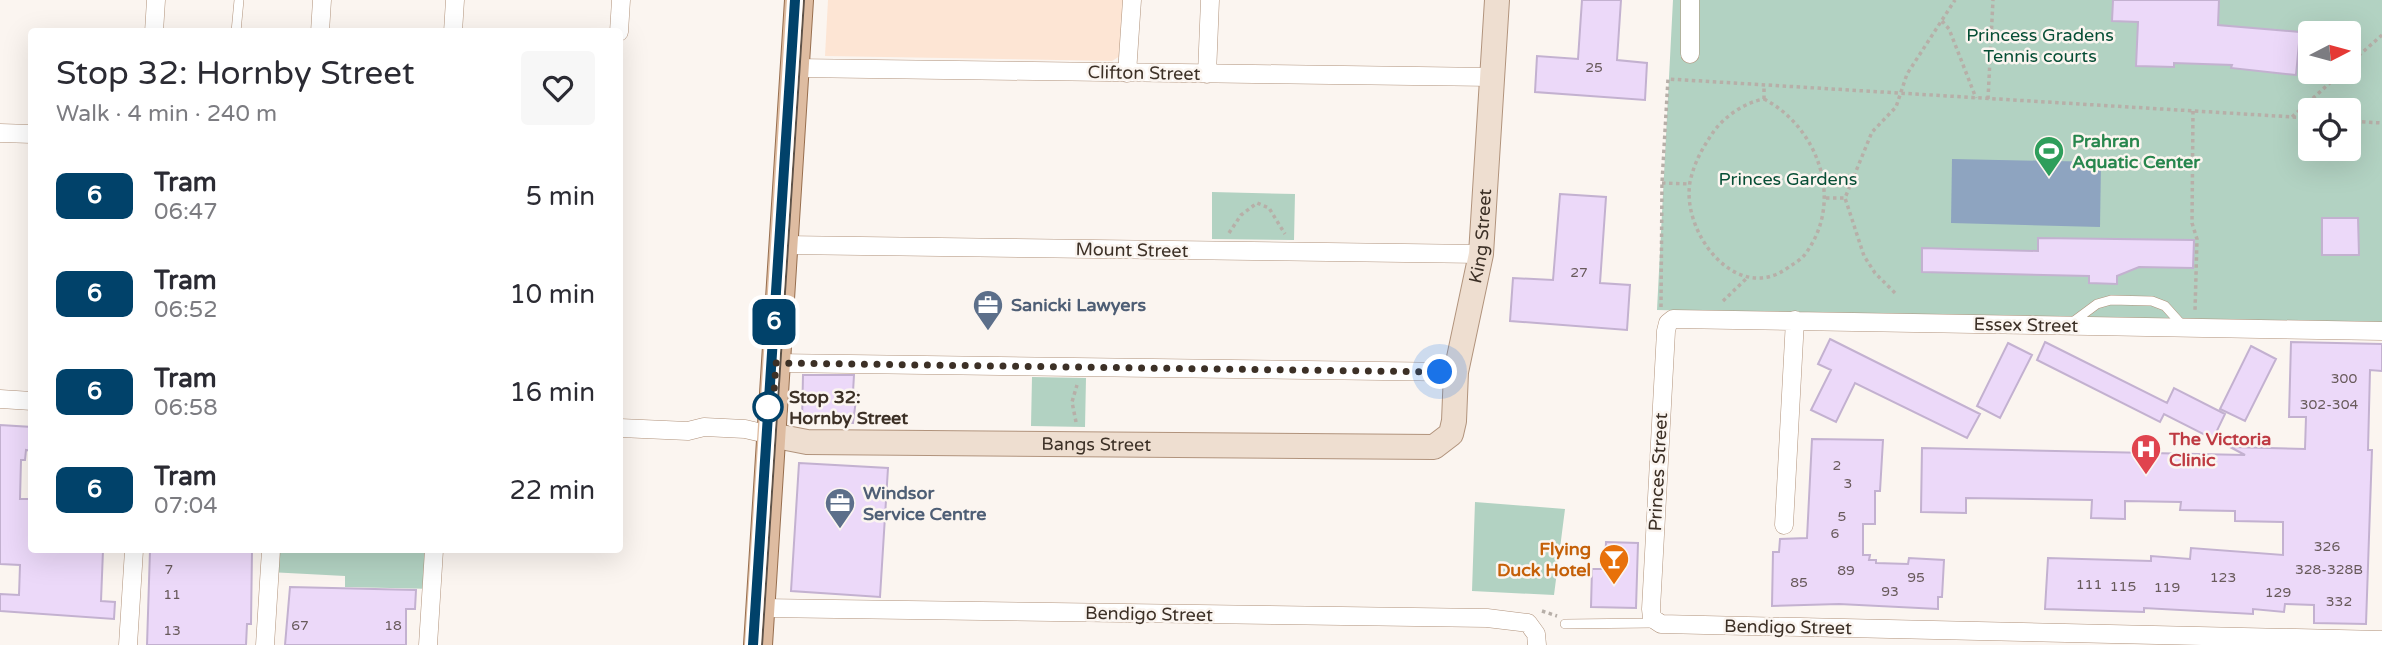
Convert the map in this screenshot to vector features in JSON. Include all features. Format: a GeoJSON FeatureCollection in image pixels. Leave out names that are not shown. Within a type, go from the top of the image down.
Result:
{"type":"FeatureCollection","features":[{"type":"Feature","properties":{"kind":"main road"},"geometry":{"type":"LineString","coordinates":[[758,645],[799,0]]}},
{"type":"Feature","properties":{"kind":"street"},"geometry":{"type":"LineString","coordinates":[[154,28],[156,0]]}},
{"type":"Feature","properties":{"kind":"street"},"geometry":{"type":"LineString","coordinates":[[320,28],[322,0]]}},
{"type":"Feature","properties":{"kind":"street"},"geometry":{"type":"LineString","coordinates":[[453,28],[455,0]]}},
{"type":"Feature","properties":{"kind":"street"},"geometry":{"type":"LineString","coordinates":[[619,28],[621,0]]}},
{"type":"Feature","properties":{"kind":"street"},"geometry":{"type":"LineString","coordinates":[[1127,73],[1132,0]]}},
{"type":"Feature","properties":{"kind":"street"},"geometry":{"type":"LineString","coordinates":[[1207,74],[1210,0]]}},
{"type":"Feature","properties":{"kind":"street","name":"King Street"},"geometry":{"type":"LineString","coordinates":[[1420,450],[1434,447],[1451,434],[1454,421],[1456,372],[1481,254],[1497,0]]}},
{"type":"Feature","properties":{"kind":"street"},"geometry":{"type":"LineString","coordinates":[[1690,0],[1690,54]]}},
{"type":"Feature","properties":{"kind":"street","name":"Clifton Street"},"geometry":{"type":"LineString","coordinates":[[795,68],[1493,77]]}},
{"type":"Feature","properties":{"kind":"street"},"geometry":{"type":"LineString","coordinates":[[0,133],[28,134]]}},
{"type":"Feature","properties":{"kind":"street","name":"Mount Street"},"geometry":{"type":"LineString","coordinates":[[784,245],[1481,254]]}},
{"type":"Feature","properties":{"kind":"street","name":"Essex Street"},"geometry":{"type":"LineString","coordinates":[[1670,320],[2069,325],[2190,321],[2382,331]]}},
{"type":"Feature","properties":{"kind":"street","name":"Princes Street"},"geometry":{"type":"LineString","coordinates":[[1655,623],[1651,609],[1666,331],[1670,320]]}},
{"type":"Feature","properties":{"kind":"street"},"geometry":{"type":"LineString","coordinates":[[1784,525],[1795,320]]}},
{"type":"Feature","properties":{"kind":"street"},"geometry":{"type":"LineString","coordinates":[[776,363],[1456,372]]}},
{"type":"Feature","properties":{"kind":"street"},"geometry":{"type":"LineString","coordinates":[[0,399],[28,401]]}},
{"type":"Feature","properties":{"kind":"street"},"geometry":{"type":"LineString","coordinates":[[623,428],[688,431],[705,427],[751,429],[771,435]]}},
{"type":"Feature","properties":{"kind":"street","name":"Bangs Street"},"geometry":{"type":"LineString","coordinates":[[771,435],[807,442],[1420,450]]}},
{"type":"Feature","properties":{"kind":"street"},"geometry":{"type":"LineString","coordinates":[[128,645],[134,553]]}},
{"type":"Feature","properties":{"kind":"street"},"geometry":{"type":"LineString","coordinates":[[265,645],[271,553]]}},
{"type":"Feature","properties":{"kind":"street"},"geometry":{"type":"LineString","coordinates":[[428,645],[434,553]]}},
{"type":"Feature","properties":{"kind":"street","name":"Bendigo Street"},"geometry":{"type":"LineString","coordinates":[[760,608],[1487,618],[1525,622],[1535,638]]}},
{"type":"Feature","properties":{"kind":"street","name":"Bendigo Street"},"geometry":{"type":"LineString","coordinates":[[1655,623],[2382,640]]}},
{"type":"Feature","properties":{"kind":"lane"},"geometry":{"type":"LineString","coordinates":[[236,28],[239,0]]}},
{"type":"Feature","properties":{"kind":"lane"},"geometry":{"type":"LineString","coordinates":[[2069,325],[2097,304],[2111,300],[2152,300],[2190,321]]}},
{"type":"Feature","properties":{"kind":"lane"},"geometry":{"type":"LineString","coordinates":[[1565,624],[1655,623]]}},
{"type":"Feature","properties":{"kind":"path"},"geometry":{"type":"LineString","coordinates":[[1895,293],[1875,273],[1864,256],[1845,198],[1871,132],[1896,107],[1907,75],[1955,0]]}},
{"type":"Feature","properties":{"kind":"path"},"geometry":{"type":"LineString","coordinates":[[1988,99],[1993,0]]}},
{"type":"Feature","properties":{"kind":"path"},"geometry":{"type":"LineString","coordinates":[[1941,21],[1950,29],[1976,98]]}},
{"type":"Feature","properties":{"kind":"path"},"geometry":{"type":"LineString","coordinates":[[2361,54],[2382,35]]}},
{"type":"Feature","properties":{"kind":"path"},"geometry":{"type":"LineString","coordinates":[[1670,320],[1658,304],[1668,79],[2298,117]]}},
{"type":"Feature","properties":{"kind":"path"},"geometry":{"type":"LineString","coordinates":[[2292,117],[2329,84]]}},
{"type":"Feature","properties":{"kind":"path"},"geometry":{"type":"LineString","coordinates":[[1764,85],[1764,99]]}},
{"type":"Feature","properties":{"kind":"path"},"geometry":{"type":"LineString","coordinates":[[1764,99],[1784,113],[1812,147],[1826,198],[1820,221],[1805,255],[1780,274],[1748,277],[1731,270],[1710,253],[1698,234],[1690,184],[1699,153],[1716,128],[1735,111],[1764,99]]}},
{"type":"Feature","properties":{"kind":"path"},"geometry":{"type":"LineString","coordinates":[[2190,321],[2197,239],[2192,223],[2193,111]]}},
{"type":"Feature","properties":{"kind":"path"},"geometry":{"type":"LineString","coordinates":[[2361,121],[2382,122]]}},
{"type":"Feature","properties":{"kind":"path"},"geometry":{"type":"LineString","coordinates":[[1662,183],[1690,184]]}},
{"type":"Feature","properties":{"kind":"path"},"geometry":{"type":"LineString","coordinates":[[1826,198],[1845,198]]}},
{"type":"Feature","properties":{"kind":"path"},"geometry":{"type":"LineString","coordinates":[[1223,242],[1241,215],[1257,203],[1269,208],[1288,243]]}},
{"type":"Feature","properties":{"kind":"path"},"geometry":{"type":"LineString","coordinates":[[1718,319],[1718,307],[1748,277]]}},
{"type":"Feature","properties":{"kind":"path"},"geometry":{"type":"LineString","coordinates":[[1077,429],[1072,402],[1080,376]]}},
{"type":"Feature","properties":{"kind":"shaded area"},"geometry":{"type":"Polygon","coordinates":[[[828,0],[1126,0],[1120,56],[1112,61],[825,56],[828,0]]]}},
{"type":"Feature","properties":{"kind":"green space","name":"Princes Gardens"},"geometry":{"type":"Polygon","coordinates":[[[1673,0],[2382,0],[2382,324],[1657,310],[1673,0]]]}},
{"type":"Feature","properties":{"kind":"green space"},"geometry":{"type":"Polygon","coordinates":[[[1212,192],[1295,194],[1294,240],[1212,239],[1212,192]]]}},
{"type":"Feature","properties":{"kind":"green space"},"geometry":{"type":"Polygon","coordinates":[[[1032,377],[1086,378],[1085,427],[1031,426],[1032,377]]]}},
{"type":"Feature","properties":{"kind":"green space"},"geometry":{"type":"Polygon","coordinates":[[[1475,502],[1565,509],[1554,595],[1472,591],[1475,502]]]}},
{"type":"Feature","properties":{"kind":"green space"},"geometry":{"type":"Polygon","coordinates":[[[270,553],[437,553],[435,589],[345,587],[345,576],[269,572],[270,553]]]}},
{"type":"Feature","properties":{"kind":"water"},"geometry":{"type":"Polygon","coordinates":[[[1952,159],[2101,162],[2100,227],[1951,223],[1952,159]]]}},
{"type":"Feature","properties":{"kind":"building"},"geometry":{"type":"Polygon","coordinates":[[[1582,0],[1621,0],[1617,60],[1647,63],[1645,100],[1535,92],[1537,56],[1578,59],[1582,0]]]}},
{"type":"Feature","properties":{"kind":"building"},"geometry":{"type":"Polygon","coordinates":[[[2113,0],[2219,0],[2218,25],[2298,32],[2296,75],[2231,68],[2232,65],[2174,63],[2174,67],[2136,66],[2138,22],[2112,21],[2113,0]]]}},
{"type":"Feature","properties":{"kind":"building"},"geometry":{"type":"Polygon","coordinates":[[[1560,194],[1606,197],[1600,283],[1630,285],[1627,330],[1510,321],[1513,278],[1553,280],[1560,194]]]}},
{"type":"Feature","properties":{"kind":"building"},"geometry":{"type":"Polygon","coordinates":[[[2322,218],[2358,218],[2359,255],[2322,255],[2322,218]]]}},
{"type":"Feature","properties":{"kind":"building"},"geometry":{"type":"Polygon","coordinates":[[[2038,238],[2194,240],[2193,268],[2139,267],[2117,276],[2117,284],[2089,283],[2089,276],[1922,272],[1922,248],[2038,251],[2038,238]]]}},
{"type":"Feature","properties":{"kind":"building"},"geometry":{"type":"Polygon","coordinates":[[[1830,339],[1980,414],[1967,438],[1855,383],[1836,422],[1811,410],[1831,370],[1818,364],[1830,339]]]}},
{"type":"Feature","properties":{"kind":"building"},"geometry":{"type":"Polygon","coordinates":[[[2045,342],[2167,403],[2174,388],[2225,414],[2213,439],[2164,414],[2160,422],[2037,360],[2045,342]]]}},
{"type":"Feature","properties":{"kind":"building"},"geometry":{"type":"Polygon","coordinates":[[[2291,342],[2382,344],[2382,371],[2370,370],[2368,450],[2372,450],[2366,624],[2314,623],[2314,605],[2285,604],[2284,612],[2253,609],[2253,614],[2144,608],[2144,612],[2045,609],[2048,558],[2151,561],[2151,556],[2190,559],[2191,548],[2283,555],[2283,522],[2235,521],[2235,511],[2180,510],[2181,502],[2125,501],[2125,519],[2091,518],[2092,500],[1966,498],[1966,513],[1921,512],[1922,448],[2245,455],[2230,447],[2305,449],[2306,417],[2289,417],[2291,342]]]}},
{"type":"Feature","properties":{"kind":"building"},"geometry":{"type":"Polygon","coordinates":[[[2008,343],[2032,355],[2000,418],[1977,406],[2008,343]]]}},
{"type":"Feature","properties":{"kind":"building"},"geometry":{"type":"Polygon","coordinates":[[[2251,346],[2276,359],[2245,421],[2220,409],[2251,346]]]}},
{"type":"Feature","properties":{"kind":"building"},"geometry":{"type":"Polygon","coordinates":[[[803,375],[854,375],[853,392],[857,392],[853,423],[802,422],[803,375]]]}},
{"type":"Feature","properties":{"kind":"building"},"geometry":{"type":"Polygon","coordinates":[[[0,425],[28,427],[28,450],[25,460],[21,460],[20,499],[28,499],[28,553],[103,553],[101,601],[115,602],[114,619],[0,611],[0,594],[19,595],[20,565],[0,564],[0,425]]]}},
{"type":"Feature","properties":{"kind":"building"},"geometry":{"type":"Polygon","coordinates":[[[1812,439],[1883,440],[1880,491],[1875,491],[1875,524],[1863,524],[1863,555],[1870,555],[1869,560],[1876,560],[1876,563],[1908,564],[1909,558],[1944,560],[1942,597],[1938,597],[1938,609],[1839,604],[1772,606],[1773,552],[1779,552],[1780,539],[1807,538],[1812,439]]]}},
{"type":"Feature","properties":{"kind":"building","name":"Windsor Service Centre"},"geometry":{"type":"Polygon","coordinates":[[[799,463],[888,468],[880,597],[791,591],[799,463]]]}},
{"type":"Feature","properties":{"kind":"building"},"geometry":{"type":"Polygon","coordinates":[[[1606,542],[1638,543],[1636,608],[1591,607],[1592,569],[1605,569],[1606,542]]]}},
{"type":"Feature","properties":{"kind":"building"},"geometry":{"type":"Polygon","coordinates":[[[150,553],[252,553],[251,624],[247,624],[246,645],[147,645],[150,553]]]}},
{"type":"Feature","properties":{"kind":"building"},"geometry":{"type":"Polygon","coordinates":[[[290,587],[416,590],[415,609],[406,609],[406,645],[285,645],[290,587]]]}},
{"type":"Feature","properties":{"kind":"tram line","name":"6"},"geometry":{"type":"LineString","coordinates":[[753,645],[795,0]]}},
{"type":"Feature","properties":{"kind":"tram line"},"geometry":{"type":"LineString","coordinates":[[762,645],[804,0]]}},
{"type":"Feature","properties":{"kind":"place","name":"Prahran Aquatic Center"},"geometry":{"type":"Point","coordinates":[2049,178]}},
{"type":"Feature","properties":{"kind":"place","name":"Sanicki Lawyers"},"geometry":{"type":"Point","coordinates":[988,332]}},
{"type":"Feature","properties":{"kind":"place","name":"Stop 32: Hornby Street"},"geometry":{"type":"Point","coordinates":[768,407]}},
{"type":"Feature","properties":{"kind":"place","name":"The Victoria Clinic"},"geometry":{"type":"Point","coordinates":[2146,476]}},
{"type":"Feature","properties":{"kind":"place","name":"Windsor Service Centre"},"geometry":{"type":"Point","coordinates":[840,530]}},
{"type":"Feature","properties":{"kind":"place","name":"Flying Duck Hotel"},"geometry":{"type":"Point","coordinates":[1614,586]}},
{"type":"Feature","properties":{"kind":"route"},"geometry":{"type":"LineString","coordinates":[[768,407],[773,408],[776,363],[1440,372]]}},
{"type":"Feature","properties":{"kind":"park label","name":"Princess Gradens Tennis courts"},"geometry":{"type":"Point","coordinates":[2040,45]}}]}
